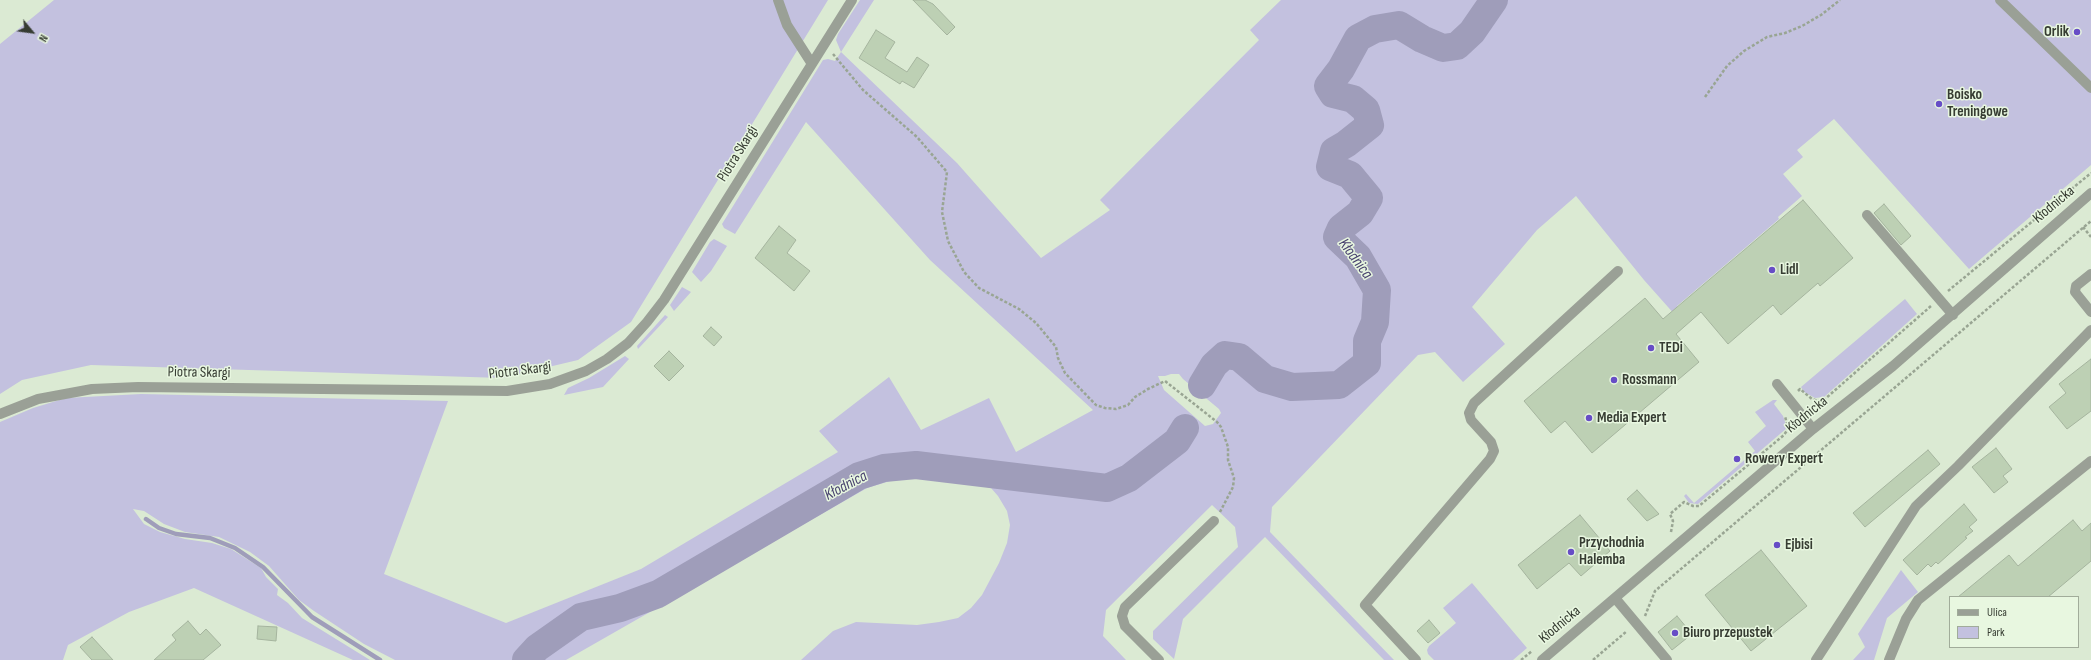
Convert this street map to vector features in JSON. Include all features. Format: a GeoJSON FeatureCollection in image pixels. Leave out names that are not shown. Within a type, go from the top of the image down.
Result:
{"type":"FeatureCollection","features":[{"type":"Feature","properties":{"kind":"street"},"geometry":{"type":"LineString","coordinates":[[778,0],[788,25],[812,64]]}},
{"type":"Feature","properties":{"kind":"street","name":"Piotra Skargi"},"geometry":{"type":"LineString","coordinates":[[0,414],[38,399],[92,389],[138,387],[507,390],[550,384],[580,374],[618,351],[648,322],[664,300],[852,0]]}},
{"type":"Feature","properties":{"kind":"street"},"geometry":{"type":"LineString","coordinates":[[2000,0],[2091,88]]}},
{"type":"Feature","properties":{"kind":"street","name":"Kłodnicka"},"geometry":{"type":"LineString","coordinates":[[1542,660],[1813,429],[1893,366],[2091,193]]}},
{"type":"Feature","properties":{"kind":"street"},"geometry":{"type":"LineString","coordinates":[[1868,215],[1953,314]]}},
{"type":"Feature","properties":{"kind":"street"},"geometry":{"type":"LineString","coordinates":[[1416,660],[1365,606],[1490,459],[1494,451],[1491,442],[1471,420],[1469,412],[1474,403],[1618,271]]}},
{"type":"Feature","properties":{"kind":"street"},"geometry":{"type":"LineString","coordinates":[[2091,274],[2076,286],[2075,292],[2091,312]]}},
{"type":"Feature","properties":{"kind":"street"},"geometry":{"type":"LineString","coordinates":[[1816,660],[1916,506],[1958,466],[2091,330]]}},
{"type":"Feature","properties":{"kind":"street"},"geometry":{"type":"LineString","coordinates":[[1777,384],[1813,429]]}},
{"type":"Feature","properties":{"kind":"street"},"geometry":{"type":"LineString","coordinates":[[1889,660],[1906,619],[1918,600],[2091,461]]}},
{"type":"Feature","properties":{"kind":"street"},"geometry":{"type":"LineString","coordinates":[[1159,660],[1125,626],[1122,616],[1125,607],[1214,521]]}},
{"type":"Feature","properties":{"kind":"street"},"geometry":{"type":"LineString","coordinates":[[1615,598],[1667,660]]}},
{"type":"Feature","properties":{"kind":"path"},"geometry":{"type":"LineString","coordinates":[[1706,97],[1727,66],[1744,51],[1767,37],[1785,33],[1802,26],[1821,15],[1840,0]]}},
{"type":"Feature","properties":{"kind":"path"},"geometry":{"type":"LineString","coordinates":[[825,45],[863,90],[917,137],[947,172],[942,212],[948,241],[964,272],[979,288],[1019,309],[1036,323],[1056,347],[1058,358],[1065,373],[1096,405],[1116,409],[1128,405],[1140,394],[1165,381],[1171,384],[1221,426],[1228,447],[1228,460],[1234,478],[1231,492],[1214,521]]}},
{"type":"Feature","properties":{"kind":"path"},"geometry":{"type":"LineString","coordinates":[[1592,660],[1647,614],[1655,591],[2091,221]]}},
{"type":"Feature","properties":{"kind":"path"},"geometry":{"type":"LineString","coordinates":[[2083,227],[2091,237]]}},
{"type":"Feature","properties":{"kind":"green space"},"geometry":{"type":"Polygon","coordinates":[[[54,0],[828,0],[631,322],[578,360],[502,378],[91,365],[22,380],[0,394],[0,44],[54,0]]]}},
{"type":"Feature","properties":{"kind":"green space"},"geometry":{"type":"Polygon","coordinates":[[[860,0],[874,0],[841,52],[836,40],[838,34],[860,0]]]}},
{"type":"Feature","properties":{"kind":"green space"},"geometry":{"type":"Polygon","coordinates":[[[1281,0],[2091,0],[2091,165],[1969,269],[1834,119],[1797,150],[1803,157],[1783,174],[1802,196],[1778,217],[1779,219],[1677,306],[1681,312],[1676,316],[1644,280],[1576,196],[1537,230],[1472,307],[1505,344],[1463,382],[1435,352],[1418,355],[1272,507],[1270,532],[1394,660],[1384,660],[1265,537],[1183,619],[1174,659],[1153,639],[1153,631],[1238,547],[1235,527],[1212,505],[1106,610],[1103,636],[1126,660],[801,660],[833,631],[856,622],[917,625],[958,618],[971,608],[982,595],[999,563],[1007,543],[1010,525],[1007,511],[991,488],[973,483],[929,476],[900,478],[867,488],[566,660],[395,660],[364,644],[299,600],[269,566],[250,552],[219,537],[185,532],[164,524],[144,511],[133,509],[144,524],[160,532],[185,539],[212,543],[231,549],[261,568],[266,577],[278,589],[277,595],[288,603],[302,618],[370,660],[353,660],[194,588],[129,612],[68,645],[63,660],[0,660],[0,422],[33,408],[66,398],[141,394],[448,401],[384,574],[506,623],[641,569],[838,452],[819,431],[889,377],[921,430],[989,398],[1016,452],[1093,410],[930,260],[806,122],[735,234],[724,228],[722,224],[823,60],[828,59],[835,61],[841,52],[957,163],[1041,258],[1110,210],[1100,200],[1259,40],[1250,30],[1281,0]],[[1179,374],[1158,376],[1164,390],[1205,426],[1213,424],[1221,413],[1219,409],[1179,374]]]}},
{"type":"Feature","properties":{"kind":"green space"},"geometry":{"type":"Polygon","coordinates":[[[714,239],[727,246],[711,271],[701,282],[692,272],[710,242],[714,239]]]}},
{"type":"Feature","properties":{"kind":"green space"},"geometry":{"type":"Polygon","coordinates":[[[682,287],[691,292],[674,311],[670,305],[682,287]]]}},
{"type":"Feature","properties":{"kind":"green space"},"geometry":{"type":"Polygon","coordinates":[[[1905,299],[1917,314],[1824,397],[1815,398],[1804,392],[1801,387],[1905,299]]]}},
{"type":"Feature","properties":{"kind":"green space"},"geometry":{"type":"Polygon","coordinates":[[[665,315],[668,317],[638,349],[637,346],[665,315]]]}},
{"type":"Feature","properties":{"kind":"green space"},"geometry":{"type":"Polygon","coordinates":[[[625,356],[629,359],[603,387],[564,395],[568,388],[589,378],[625,356]]]}},
{"type":"Feature","properties":{"kind":"green space"},"geometry":{"type":"Polygon","coordinates":[[[1773,400],[1777,400],[1774,404],[1783,416],[1787,428],[1698,504],[1689,503],[1684,496],[1686,494],[1694,503],[1755,451],[1748,442],[1766,426],[1755,412],[1773,400]]]}},
{"type":"Feature","properties":{"kind":"green space"},"geometry":{"type":"Polygon","coordinates":[[[1901,570],[1918,592],[1887,618],[1874,660],[1853,660],[1865,647],[1858,634],[1901,570]]]}},
{"type":"Feature","properties":{"kind":"green space"},"geometry":{"type":"Polygon","coordinates":[[[1472,583],[1527,648],[1513,660],[1434,660],[1428,654],[1427,650],[1429,646],[1456,623],[1443,608],[1472,583]]]}},
{"type":"Feature","properties":{"kind":"building"},"geometry":{"type":"Polygon","coordinates":[[[913,0],[925,0],[933,4],[955,27],[947,35],[913,0]]]}},
{"type":"Feature","properties":{"kind":"building"},"geometry":{"type":"Polygon","coordinates":[[[876,30],[895,42],[885,58],[907,72],[917,57],[929,65],[914,88],[902,81],[900,84],[859,58],[876,30]]]}},
{"type":"Feature","properties":{"kind":"building"},"geometry":{"type":"Polygon","coordinates":[[[1803,200],[1853,258],[1820,286],[1818,283],[1781,315],[1773,305],[1728,344],[1701,312],[1676,334],[1699,362],[1592,453],[1565,421],[1551,433],[1524,401],[1645,298],[1663,319],[1803,200]]]}},
{"type":"Feature","properties":{"kind":"building"},"geometry":{"type":"Polygon","coordinates":[[[1884,204],[1911,236],[1901,245],[1874,213],[1884,204]]]}},
{"type":"Feature","properties":{"kind":"building"},"geometry":{"type":"Polygon","coordinates":[[[779,226],[796,240],[787,253],[810,271],[794,291],[755,258],[779,226]]]}},
{"type":"Feature","properties":{"kind":"building"},"geometry":{"type":"Polygon","coordinates":[[[711,327],[722,337],[714,346],[703,336],[711,327]]]}},
{"type":"Feature","properties":{"kind":"building"},"geometry":{"type":"Polygon","coordinates":[[[669,351],[684,366],[669,381],[654,366],[669,351]]]}},
{"type":"Feature","properties":{"kind":"building"},"geometry":{"type":"Polygon","coordinates":[[[2091,359],[2091,411],[2067,429],[2049,407],[2066,393],[2059,384],[2091,359]]]}},
{"type":"Feature","properties":{"kind":"building"},"geometry":{"type":"Polygon","coordinates":[[[1996,448],[2012,469],[2003,476],[2008,482],[1994,493],[1972,467],[1996,448]]]}},
{"type":"Feature","properties":{"kind":"building"},"geometry":{"type":"Polygon","coordinates":[[[1928,450],[1940,464],[1865,527],[1853,513],[1928,450]]]}},
{"type":"Feature","properties":{"kind":"building"},"geometry":{"type":"Polygon","coordinates":[[[1637,490],[1659,514],[1647,521],[1627,499],[1637,490]]]}},
{"type":"Feature","properties":{"kind":"building"},"geometry":{"type":"Polygon","coordinates":[[[1964,504],[1977,520],[1969,527],[1973,531],[1938,564],[1936,562],[1931,567],[1928,564],[1917,575],[1903,560],[1964,504]]]}},
{"type":"Feature","properties":{"kind":"building","name":"Przychodnia Halemba"},"geometry":{"type":"Polygon","coordinates":[[[1580,515],[1610,551],[1581,576],[1569,563],[1537,589],[1518,565],[1580,515]]]}},
{"type":"Feature","properties":{"kind":"building"},"geometry":{"type":"Polygon","coordinates":[[[2073,520],[2082,531],[2091,523],[2091,561],[2049,596],[1959,596],[2009,555],[2018,566],[2073,520]]]}},
{"type":"Feature","properties":{"kind":"building","name":"Ejbisi"},"geometry":{"type":"Polygon","coordinates":[[[1761,550],[1807,606],[1751,651],[1705,595],[1761,550]]]}},
{"type":"Feature","properties":{"kind":"building","name":"Biuro przepustek"},"geometry":{"type":"Polygon","coordinates":[[[1677,616],[1692,634],[1672,650],[1658,632],[1677,616]]]}},
{"type":"Feature","properties":{"kind":"building"},"geometry":{"type":"Polygon","coordinates":[[[1429,620],[1440,633],[1428,643],[1417,631],[1429,620]]]}},
{"type":"Feature","properties":{"kind":"building"},"geometry":{"type":"Polygon","coordinates":[[[188,621],[200,635],[206,629],[221,645],[203,660],[154,660],[176,640],[172,635],[188,621]]]}},
{"type":"Feature","properties":{"kind":"building"},"geometry":{"type":"Polygon","coordinates":[[[258,626],[277,627],[276,641],[257,639],[258,626]]]}},
{"type":"Feature","properties":{"kind":"building"},"geometry":{"type":"Polygon","coordinates":[[[92,637],[113,660],[92,660],[80,647],[92,637]]]}},
{"type":"Feature","properties":{"kind":"waterway","name":"Kłodnica"},"geometry":{"type":"LineString","coordinates":[[1202,385],[1214,365],[1225,355],[1239,357],[1265,379],[1292,387],[1339,385],[1367,363],[1367,341],[1375,322],[1377,290],[1358,257],[1337,237],[1341,228],[1360,213],[1369,198],[1350,175],[1330,167],[1334,151],[1346,144],[1370,125],[1366,110],[1353,99],[1333,94],[1328,86],[1341,69],[1358,38],[1375,29],[1399,25],[1422,39],[1443,48],[1457,46],[1472,32],[1494,0]]}},
{"type":"Feature","properties":{"kind":"waterway","name":"Kłodnica"},"geometry":{"type":"LineString","coordinates":[[526,660],[537,648],[581,617],[620,608],[658,594],[859,476],[884,468],[916,465],[1107,488],[1129,478],[1177,441],[1185,428]]}},
{"type":"Feature","properties":{"kind":"waterway"},"geometry":{"type":"LineString","coordinates":[[146,519],[159,528],[176,534],[210,538],[235,548],[263,567],[312,617],[380,660]]}},
{"type":"Feature","properties":{"kind":"place","name":"Orlik"},"geometry":{"type":"Point","coordinates":[2077,32]}},
{"type":"Feature","properties":{"kind":"place","name":"Boisko Treningowe"},"geometry":{"type":"Point","coordinates":[1939,104]}},
{"type":"Feature","properties":{"kind":"place","name":"Lidl"},"geometry":{"type":"Point","coordinates":[1772,270]}},
{"type":"Feature","properties":{"kind":"place","name":"TEDi"},"geometry":{"type":"Point","coordinates":[1651,348]}},
{"type":"Feature","properties":{"kind":"place","name":"Rossmann"},"geometry":{"type":"Point","coordinates":[1614,380]}},
{"type":"Feature","properties":{"kind":"place","name":"Media Expert"},"geometry":{"type":"Point","coordinates":[1589,418]}},
{"type":"Feature","properties":{"kind":"place","name":"Rowery Expert"},"geometry":{"type":"Point","coordinates":[1737,459]}},
{"type":"Feature","properties":{"kind":"place","name":"Ejbisi"},"geometry":{"type":"Point","coordinates":[1777,545]}},
{"type":"Feature","properties":{"kind":"place","name":"Przychodnia Halemba"},"geometry":{"type":"Point","coordinates":[1571,552]}},
{"type":"Feature","properties":{"kind":"place","name":"Biuro przepustek"},"geometry":{"type":"Point","coordinates":[1675,633]}}]}
